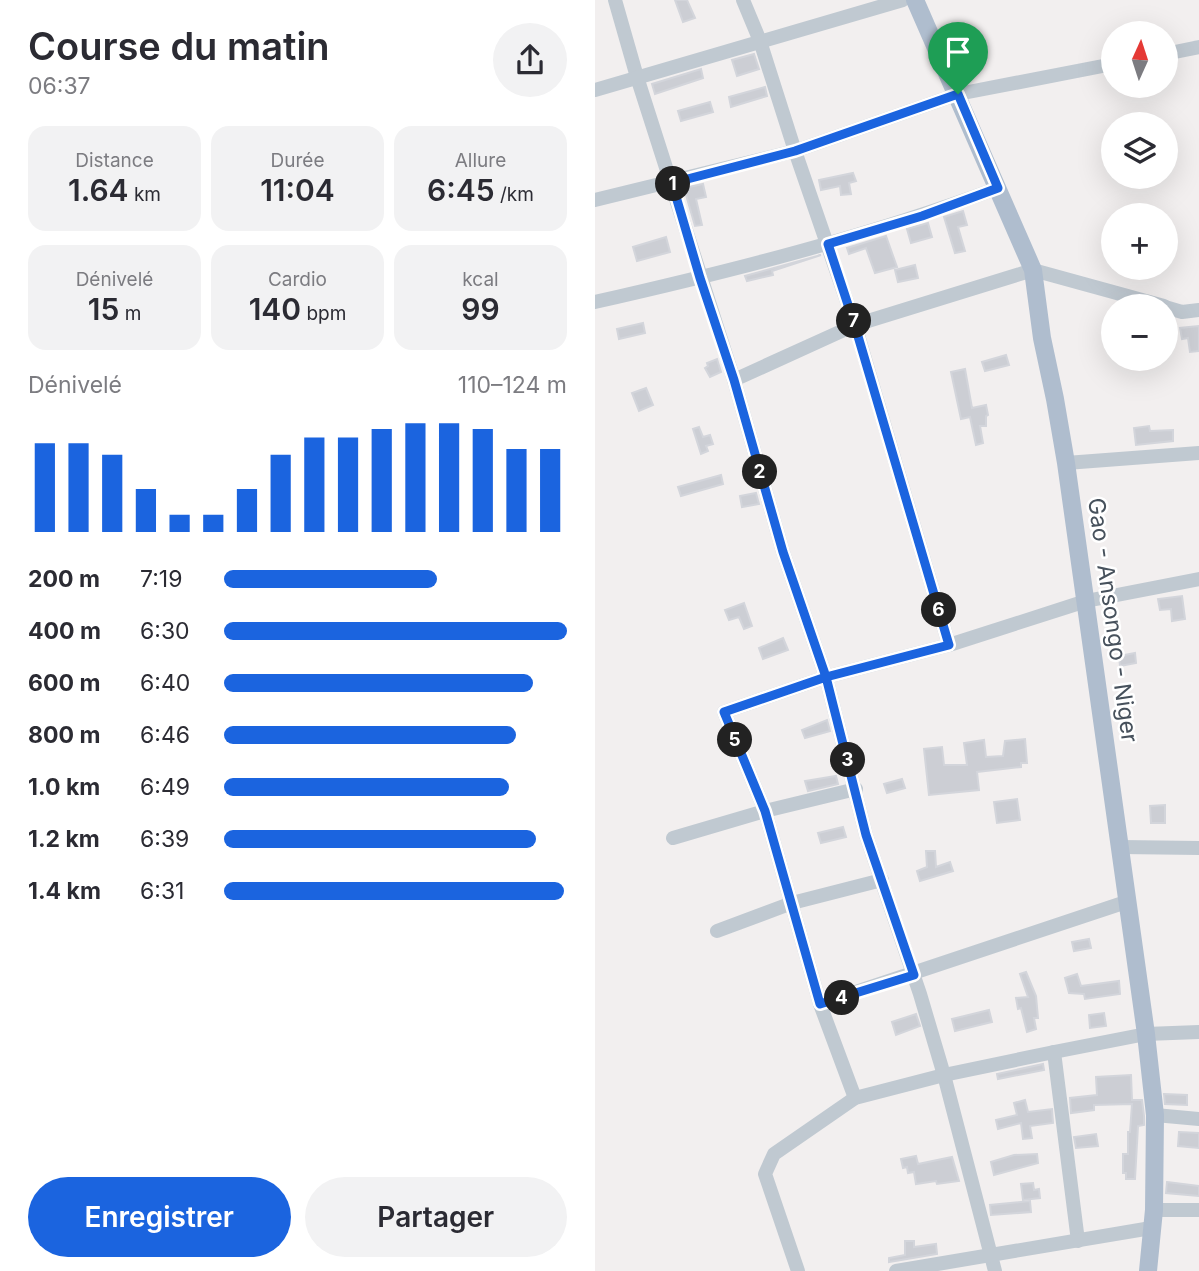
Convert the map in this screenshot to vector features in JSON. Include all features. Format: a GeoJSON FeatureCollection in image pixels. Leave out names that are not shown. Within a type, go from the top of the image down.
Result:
{"type":"FeatureCollection","features":[{"type":"Feature","properties":{"kind":"main road","name":"Gao - Ansongo - Niger"},"geometry":{"type":"LineString","coordinates":[[915,0],[1033,270],[1042,338],[1066,463],[1146,1034],[1155,1115],[1154,1210],[1148,1271]]}},
{"type":"Feature","properties":{"kind":"street"},"geometry":{"type":"LineString","coordinates":[[615,0],[734,380],[783,552],[826,677],[866,835],[914,975],[944,1075],[995,1271]]}},
{"type":"Feature","properties":{"kind":"street"},"geometry":{"type":"LineString","coordinates":[[743,0],[761,41],[795,151],[855,326],[949,645]]}},
{"type":"Feature","properties":{"kind":"street"},"geometry":{"type":"LineString","coordinates":[[595,90],[903,0]]}},
{"type":"Feature","properties":{"kind":"street"},"geometry":{"type":"LineString","coordinates":[[1178,51],[1199,47]]}},
{"type":"Feature","properties":{"kind":"street"},"geometry":{"type":"LineString","coordinates":[[595,200],[795,151],[958,94],[1101,66]]}},
{"type":"Feature","properties":{"kind":"street"},"geometry":{"type":"LineString","coordinates":[[595,302],[828,244],[922,216],[998,188]]}},
{"type":"Feature","properties":{"kind":"street"},"geometry":{"type":"LineString","coordinates":[[734,380],[855,326],[1033,270],[1119,294]]}},
{"type":"Feature","properties":{"kind":"street"},"geometry":{"type":"LineString","coordinates":[[1178,311],[1199,310]]}},
{"type":"Feature","properties":{"kind":"street"},"geometry":{"type":"LineString","coordinates":[[1066,463],[1199,453]]}},
{"type":"Feature","properties":{"kind":"street"},"geometry":{"type":"LineString","coordinates":[[855,1098],[820,1004],[765,811],[724,712],[826,677],[949,645],[1086,601],[1199,579]]}},
{"type":"Feature","properties":{"kind":"street"},"geometry":{"type":"LineString","coordinates":[[673,838],[765,811],[856,789]]}},
{"type":"Feature","properties":{"kind":"street"},"geometry":{"type":"LineString","coordinates":[[1121,847],[1199,848]]}},
{"type":"Feature","properties":{"kind":"street"},"geometry":{"type":"LineString","coordinates":[[717,931],[792,903],[882,880]]}},
{"type":"Feature","properties":{"kind":"street"},"geometry":{"type":"LineString","coordinates":[[820,1004],[914,975],[1129,901]]}},
{"type":"Feature","properties":{"kind":"street"},"geometry":{"type":"LineString","coordinates":[[798,1271],[765,1174],[773,1154],[855,1098],[944,1075],[1146,1034],[1199,1032]]}},
{"type":"Feature","properties":{"kind":"street"},"geometry":{"type":"LineString","coordinates":[[1053,1052],[1078,1241]]}},
{"type":"Feature","properties":{"kind":"street"},"geometry":{"type":"LineString","coordinates":[[1155,1115],[1199,1118]]}},
{"type":"Feature","properties":{"kind":"street"},"geometry":{"type":"LineString","coordinates":[[1154,1210],[1199,1210]]}},
{"type":"Feature","properties":{"kind":"street"},"geometry":{"type":"LineString","coordinates":[[896,1271],[1151,1228]]}},
{"type":"Feature","properties":{"kind":"building"},"geometry":{"type":"Polygon","coordinates":[[[675,0],[687,0],[695,18],[683,22],[675,0]]]}},
{"type":"Feature","properties":{"kind":"building"},"geometry":{"type":"Polygon","coordinates":[[[754,54],[759,69],[737,76],[732,60],[754,54]]]}},
{"type":"Feature","properties":{"kind":"building"},"geometry":{"type":"Polygon","coordinates":[[[701,69],[703,78],[655,94],[652,84],[701,69]]]}},
{"type":"Feature","properties":{"kind":"building"},"geometry":{"type":"Polygon","coordinates":[[[765,87],[767,96],[731,107],[729,97],[765,87]]]}},
{"type":"Feature","properties":{"kind":"building"},"geometry":{"type":"Polygon","coordinates":[[[710,102],[713,112],[681,121],[678,111],[710,102]]]}},
{"type":"Feature","properties":{"kind":"building"},"geometry":{"type":"Polygon","coordinates":[[[853,173],[856,181],[849,183],[851,194],[841,195],[840,186],[821,190],[819,180],[853,173]]]}},
{"type":"Feature","properties":{"kind":"building"},"geometry":{"type":"Polygon","coordinates":[[[703,184],[706,197],[696,199],[702,225],[695,226],[684,188],[703,184]]]}},
{"type":"Feature","properties":{"kind":"building"},"geometry":{"type":"Polygon","coordinates":[[[963,211],[967,225],[958,227],[965,251],[955,253],[944,217],[963,211]]]}},
{"type":"Feature","properties":{"kind":"building"},"geometry":{"type":"Polygon","coordinates":[[[928,223],[932,237],[911,243],[907,229],[928,223]]]}},
{"type":"Feature","properties":{"kind":"building"},"geometry":{"type":"Polygon","coordinates":[[[886,236],[897,267],[875,273],[866,248],[849,254],[847,248],[886,236]]]}},
{"type":"Feature","properties":{"kind":"building"},"geometry":{"type":"Polygon","coordinates":[[[666,237],[670,252],[637,261],[633,247],[666,237]]]}},
{"type":"Feature","properties":{"kind":"building"},"geometry":{"type":"Polygon","coordinates":[[[821,255],[772,271],[773,275],[747,281],[745,276],[821,255]]]}},
{"type":"Feature","properties":{"kind":"building"},"geometry":{"type":"Polygon","coordinates":[[[915,265],[918,278],[898,282],[895,270],[915,265]]]}},
{"type":"Feature","properties":{"kind":"building"},"geometry":{"type":"Polygon","coordinates":[[[643,323],[645,333],[619,339],[617,329],[643,323]]]}},
{"type":"Feature","properties":{"kind":"building"},"geometry":{"type":"Polygon","coordinates":[[[1199,326],[1199,351],[1190,352],[1188,338],[1182,339],[1180,328],[1199,326]]]}},
{"type":"Feature","properties":{"kind":"building"},"geometry":{"type":"Polygon","coordinates":[[[1006,355],[1009,365],[985,371],[982,362],[1006,355]]]}},
{"type":"Feature","properties":{"kind":"building"},"geometry":{"type":"Polygon","coordinates":[[[717,359],[721,372],[710,377],[705,368],[707,363],[717,359]]]}},
{"type":"Feature","properties":{"kind":"building"},"geometry":{"type":"Polygon","coordinates":[[[965,369],[972,408],[986,405],[988,415],[986,426],[980,426],[983,443],[976,445],[970,417],[961,419],[951,372],[965,369]]]}},
{"type":"Feature","properties":{"kind":"building"},"geometry":{"type":"Polygon","coordinates":[[[646,388],[653,405],[639,411],[632,393],[646,388]]]}},
{"type":"Feature","properties":{"kind":"building"},"geometry":{"type":"Polygon","coordinates":[[[1149,426],[1150,431],[1173,430],[1173,441],[1136,445],[1134,428],[1149,426]]]}},
{"type":"Feature","properties":{"kind":"building"},"geometry":{"type":"Polygon","coordinates":[[[699,427],[703,437],[710,435],[713,444],[706,446],[708,451],[701,454],[693,429],[699,427]]]}},
{"type":"Feature","properties":{"kind":"building"},"geometry":{"type":"Polygon","coordinates":[[[721,475],[723,484],[681,496],[678,487],[721,475]]]}},
{"type":"Feature","properties":{"kind":"building"},"geometry":{"type":"Polygon","coordinates":[[[756,493],[759,504],[742,507],[740,496],[756,493]]]}},
{"type":"Feature","properties":{"kind":"building"},"geometry":{"type":"Polygon","coordinates":[[[1182,596],[1185,619],[1172,621],[1171,609],[1160,610],[1158,599],[1182,596]]]}},
{"type":"Feature","properties":{"kind":"building"},"geometry":{"type":"Polygon","coordinates":[[[744,603],[752,626],[744,629],[739,617],[729,620],[725,610],[744,603]]]}},
{"type":"Feature","properties":{"kind":"building"},"geometry":{"type":"Polygon","coordinates":[[[783,638],[788,650],[763,659],[759,648],[783,638]]]}},
{"type":"Feature","properties":{"kind":"building"},"geometry":{"type":"Polygon","coordinates":[[[1135,653],[1136,663],[1120,666],[1119,656],[1135,653]]]}},
{"type":"Feature","properties":{"kind":"building"},"geometry":{"type":"Polygon","coordinates":[[[827,720],[830,731],[805,738],[802,730],[827,720]]]}},
{"type":"Feature","properties":{"kind":"building"},"geometry":{"type":"Polygon","coordinates":[[[1025,739],[1027,763],[1021,763],[1021,767],[977,772],[979,790],[929,795],[924,749],[942,747],[944,765],[967,765],[964,743],[984,740],[986,757],[1003,756],[1005,741],[1025,739]]]}},
{"type":"Feature","properties":{"kind":"building"},"geometry":{"type":"Polygon","coordinates":[[[836,776],[838,784],[808,791],[805,781],[836,776]]]}},
{"type":"Feature","properties":{"kind":"building"},"geometry":{"type":"Polygon","coordinates":[[[902,779],[905,788],[887,793],[884,784],[902,779]]]}},
{"type":"Feature","properties":{"kind":"building"},"geometry":{"type":"Polygon","coordinates":[[[1017,799],[1020,820],[997,823],[994,802],[1017,799]]]}},
{"type":"Feature","properties":{"kind":"building"},"geometry":{"type":"Polygon","coordinates":[[[1165,805],[1165,823],[1151,823],[1150,806],[1165,805]]]}},
{"type":"Feature","properties":{"kind":"building"},"geometry":{"type":"Polygon","coordinates":[[[843,827],[846,837],[821,843],[818,833],[843,827]]]}},
{"type":"Feature","properties":{"kind":"building"},"geometry":{"type":"Polygon","coordinates":[[[926,851],[935,851],[936,867],[950,862],[953,871],[920,881],[917,871],[927,867],[926,851]]]}},
{"type":"Feature","properties":{"kind":"building"},"geometry":{"type":"Polygon","coordinates":[[[1089,939],[1091,948],[1074,951],[1072,942],[1089,939]]]}},
{"type":"Feature","properties":{"kind":"building"},"geometry":{"type":"Polygon","coordinates":[[[1026,972],[1036,996],[1038,1018],[1034,1018],[1036,1029],[1027,1032],[1016,998],[1028,997],[1020,974],[1026,972]]]}},
{"type":"Feature","properties":{"kind":"building"},"geometry":{"type":"Polygon","coordinates":[[[1077,974],[1081,986],[1119,981],[1120,994],[1085,999],[1084,994],[1069,993],[1065,978],[1077,974]]]}},
{"type":"Feature","properties":{"kind":"building"},"geometry":{"type":"Polygon","coordinates":[[[989,1010],[992,1022],[955,1031],[952,1019],[989,1010]]]}},
{"type":"Feature","properties":{"kind":"building"},"geometry":{"type":"Polygon","coordinates":[[[1104,1013],[1106,1026],[1090,1028],[1089,1015],[1104,1013]]]}},
{"type":"Feature","properties":{"kind":"building"},"geometry":{"type":"Polygon","coordinates":[[[916,1014],[920,1026],[896,1035],[892,1022],[916,1014]]]}},
{"type":"Feature","properties":{"kind":"building"},"geometry":{"type":"Polygon","coordinates":[[[1043,1064],[1044,1070],[998,1079],[997,1074],[1043,1064]]]}},
{"type":"Feature","properties":{"kind":"building"},"geometry":{"type":"Polygon","coordinates":[[[1131,1075],[1132,1100],[1142,1100],[1144,1125],[1138,1126],[1135,1179],[1126,1179],[1126,1173],[1123,1173],[1123,1154],[1128,1154],[1132,1104],[1094,1105],[1094,1110],[1071,1113],[1070,1098],[1097,1095],[1096,1077],[1131,1075]]]}},
{"type":"Feature","properties":{"kind":"building"},"geometry":{"type":"Polygon","coordinates":[[[1164,1094],[1187,1095],[1187,1105],[1165,1104],[1164,1094]]]}},
{"type":"Feature","properties":{"kind":"building"},"geometry":{"type":"Polygon","coordinates":[[[1025,1100],[1028,1112],[1052,1109],[1053,1123],[1030,1126],[1032,1138],[1023,1139],[1021,1123],[998,1129],[996,1120],[1017,1115],[1014,1103],[1025,1100]]]}},
{"type":"Feature","properties":{"kind":"building"},"geometry":{"type":"Polygon","coordinates":[[[1179,1132],[1199,1133],[1199,1148],[1178,1146],[1179,1132]]]}},
{"type":"Feature","properties":{"kind":"building"},"geometry":{"type":"Polygon","coordinates":[[[1096,1134],[1098,1146],[1076,1148],[1074,1137],[1096,1134]]]}},
{"type":"Feature","properties":{"kind":"building"},"geometry":{"type":"Polygon","coordinates":[[[1037,1154],[1038,1163],[994,1175],[991,1162],[1014,1155],[1037,1154]]]}},
{"type":"Feature","properties":{"kind":"building"},"geometry":{"type":"Polygon","coordinates":[[[916,1156],[918,1164],[952,1157],[959,1181],[916,1184],[914,1172],[908,1173],[907,1167],[903,1168],[901,1159],[916,1156]]]}},
{"type":"Feature","properties":{"kind":"building"},"geometry":{"type":"Polygon","coordinates":[[[1167,1182],[1199,1186],[1199,1196],[1166,1193],[1167,1182]]]}},
{"type":"Feature","properties":{"kind":"building"},"geometry":{"type":"Polygon","coordinates":[[[1033,1183],[1034,1190],[1039,1189],[1040,1198],[1023,1200],[1021,1184],[1033,1183]]]}},
{"type":"Feature","properties":{"kind":"building"},"geometry":{"type":"Polygon","coordinates":[[[1030,1201],[1031,1212],[991,1215],[990,1205],[1030,1201]]]}},
{"type":"Feature","properties":{"kind":"building"},"geometry":{"type":"Polygon","coordinates":[[[905,1241],[914,1241],[914,1247],[936,1244],[937,1254],[889,1262],[889,1258],[905,1255],[905,1241]]]}},
{"type":"Feature","properties":{"kind":"route"},"geometry":{"type":"LineString","coordinates":[[958,94],[795,151],[672,183],[734,380],[783,552],[826,677],[866,835],[914,975],[820,1004],[765,811],[724,712],[826,677],[949,645],[855,326],[828,244],[922,216],[998,188],[958,94]]}}]}
